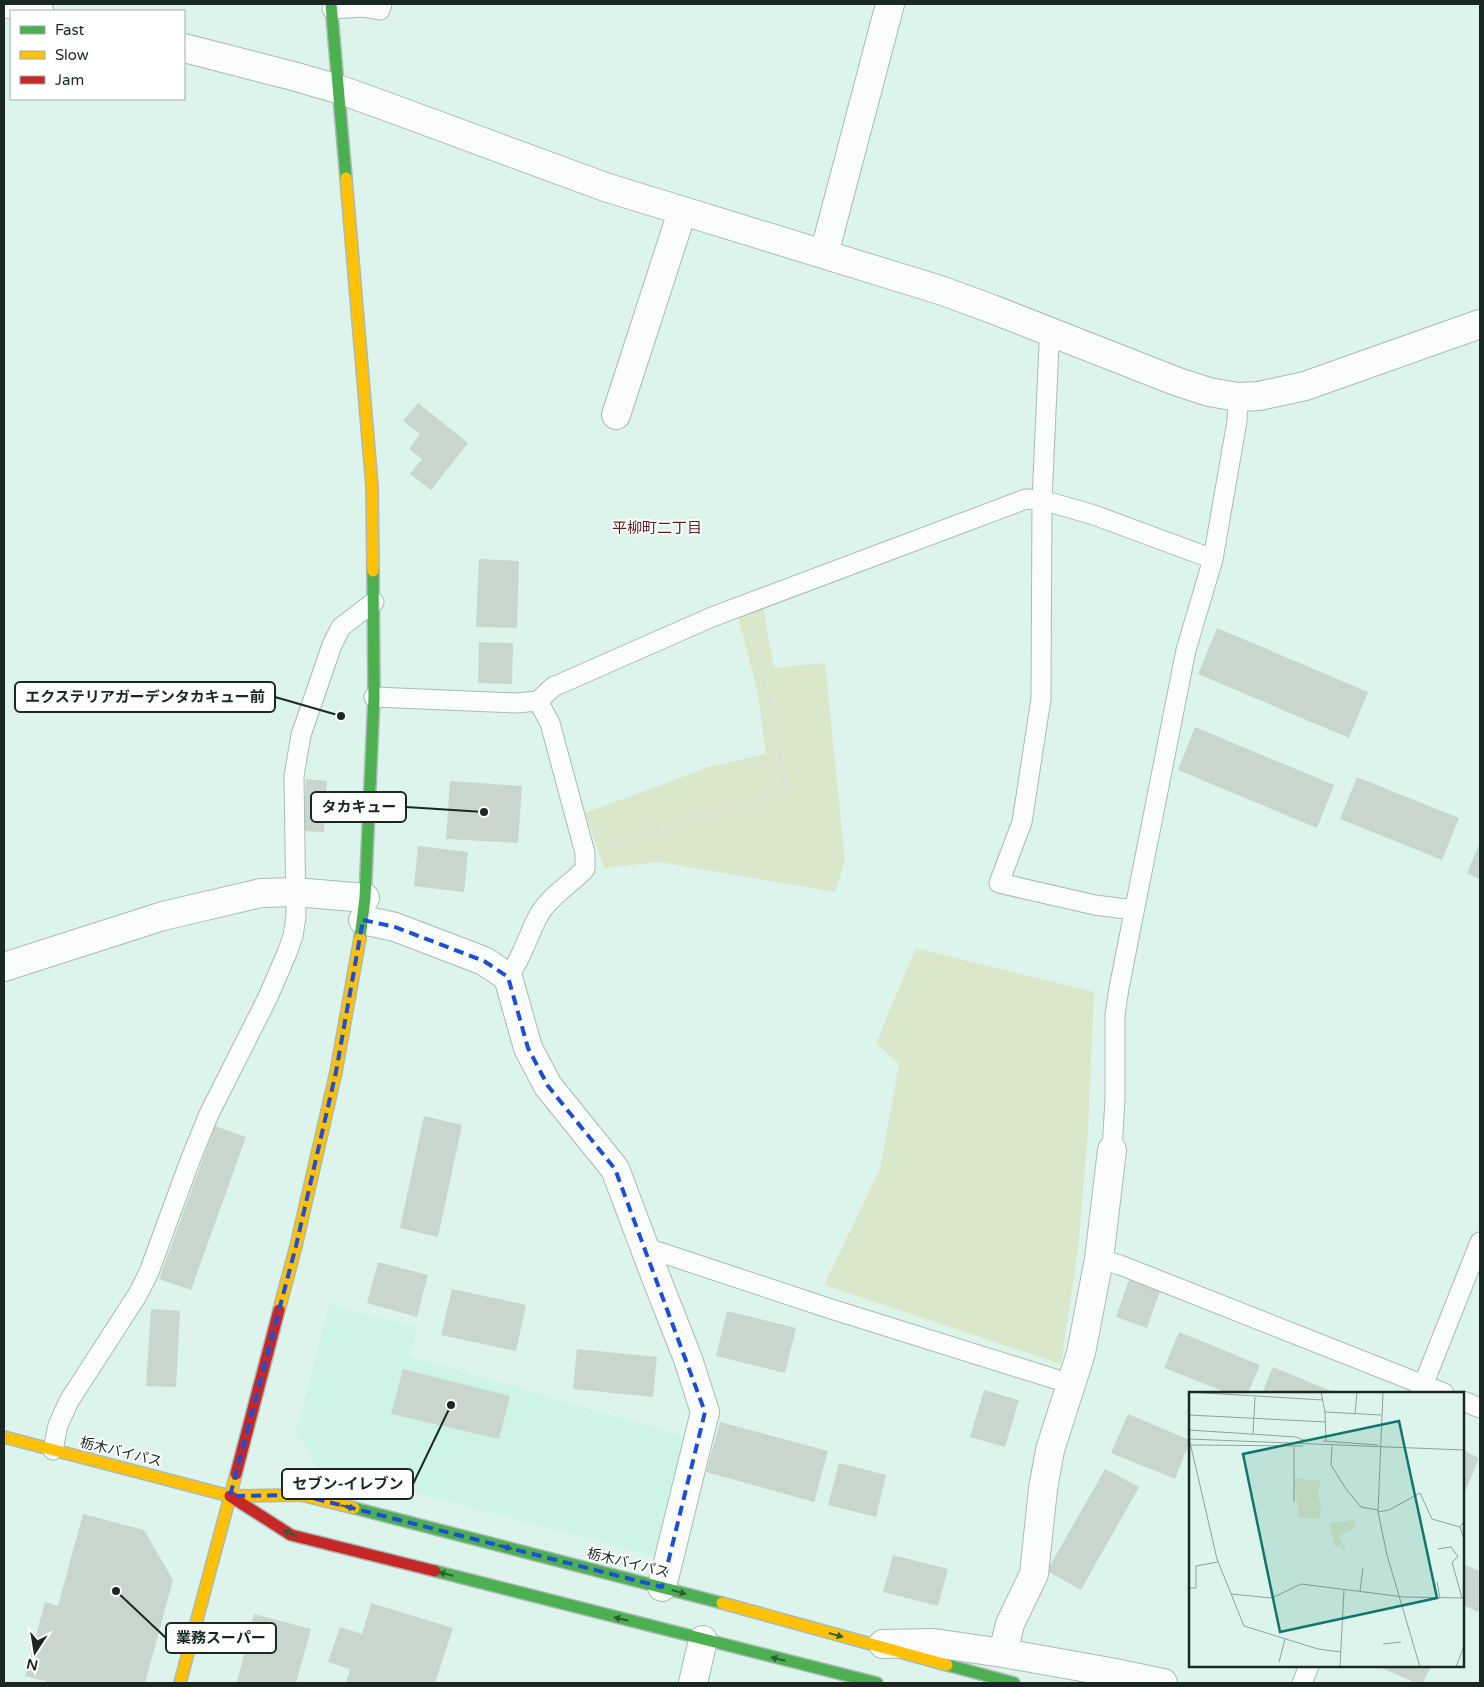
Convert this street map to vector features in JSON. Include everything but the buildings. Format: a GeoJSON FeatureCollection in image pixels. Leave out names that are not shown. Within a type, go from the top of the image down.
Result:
{"type":"FeatureCollection","features":[{"type":"Feature","properties":{"kind":"main road"},"geometry":{"type":"LineString","coordinates":[[180,1683],[303,1217],[336,1072],[364,909],[374,697],[372,486],[332,6]]}},
{"type":"Feature","properties":{"kind":"main road","name":"栃木バイパス"},"geometry":{"type":"LineString","coordinates":[[4,1437],[230,1496],[301,1495],[662,1587],[1014,1683]]}},
{"type":"Feature","properties":{"kind":"main road","name":"栃木バイパス"},"geometry":{"type":"LineString","coordinates":[[230,1496],[291,1535],[877,1683]]}},
{"type":"Feature","properties":{"kind":"street"},"geometry":{"type":"LineString","coordinates":[[9,4],[34,10]]}},
{"type":"Feature","properties":{"kind":"street"},"geometry":{"type":"LineString","coordinates":[[824,254],[890,4]]}},
{"type":"Feature","properties":{"kind":"street"},"geometry":{"type":"LineString","coordinates":[[185,48],[338,89],[605,187],[940,290],[1053,332],[1178,382],[1209,392],[1238,397],[1259,396],[1305,386],[1480,324]]}},
{"type":"Feature","properties":{"kind":"street"},"geometry":{"type":"LineString","coordinates":[[616,415],[682,212]]}},
{"type":"Feature","properties":{"kind":"street"},"geometry":{"type":"LineString","coordinates":[[4,967],[163,916],[262,893],[295,892],[364,909],[395,927],[484,961],[508,977],[528,1048],[548,1086],[615,1169],[688,1358],[705,1412],[662,1587]]}},
{"type":"Feature","properties":{"kind":"street"},"geometry":{"type":"LineString","coordinates":[[1003,1653],[1010,1624],[1034,1574],[1043,1489],[1050,1450],[1081,1353],[1099,1259],[1112,1150]]}},
{"type":"Feature","properties":{"kind":"street"},"geometry":{"type":"LineString","coordinates":[[692,1683],[703,1640]]}},
{"type":"Feature","properties":{"kind":"street"},"geometry":{"type":"LineString","coordinates":[[867,1644],[934,1643],[1003,1653],[1163,1683]]}},
{"type":"Feature","properties":{"kind":"lane"},"geometry":{"type":"LineString","coordinates":[[332,6],[363,7],[380,10],[382,4]]}},
{"type":"Feature","properties":{"kind":"lane"},"geometry":{"type":"LineString","coordinates":[[1053,332],[1049,345],[1042,500],[1041,699],[1022,822],[999,883],[1095,905],[1134,910]]}},
{"type":"Feature","properties":{"kind":"lane"},"geometry":{"type":"LineString","coordinates":[[1112,1150],[1115,1099],[1115,1015],[1119,988],[1186,650],[1213,559],[1237,421],[1238,397]]}},
{"type":"Feature","properties":{"kind":"lane"},"geometry":{"type":"LineString","coordinates":[[374,697],[517,703],[538,701],[553,687],[712,617],[1026,499],[1042,500],[1094,515],[1213,559]]}},
{"type":"Feature","properties":{"kind":"lane"},"geometry":{"type":"LineString","coordinates":[[53,1450],[58,1425],[69,1401],[138,1294],[149,1272],[209,1114],[268,997],[287,953],[293,936],[296,916],[294,776],[301,735],[332,645],[342,627],[374,602]]}},
{"type":"Feature","properties":{"kind":"lane"},"geometry":{"type":"LineString","coordinates":[[508,977],[516,966],[541,912],[551,900],[585,869],[585,853],[550,723],[538,701]]}},
{"type":"Feature","properties":{"kind":"lane"},"geometry":{"type":"LineString","coordinates":[[1422,1389],[1480,1242]]}},
{"type":"Feature","properties":{"kind":"lane"},"geometry":{"type":"LineString","coordinates":[[644,1246],[828,1308],[1071,1384]]}},
{"type":"Feature","properties":{"kind":"lane"},"geometry":{"type":"LineString","coordinates":[[1099,1259],[1422,1389],[1438,1392]]}},
{"type":"Feature","properties":{"kind":"lane"},"geometry":{"type":"LineString","coordinates":[[1464,1401],[1480,1408]]}},
{"type":"Feature","properties":{"kind":"lane"},"geometry":{"type":"LineString","coordinates":[[1302,1683],[1309,1667]]}},
{"type":"Feature","properties":{"kind":"path"},"geometry":{"type":"LineString","coordinates":[[585,853],[779,793],[786,785],[747,604]]}},
{"type":"Feature","properties":{"kind":"highlighted area"},"geometry":{"type":"Polygon","coordinates":[[[363,920],[395,927],[484,961],[508,977],[528,1048],[548,1086],[615,1169],[705,1412],[662,1587],[301,1495],[230,1496],[296,1246],[336,1072],[363,920]]]}},
{"type":"Feature","properties":{"kind":"shaded area"},"geometry":{"type":"Polygon","coordinates":[[[763,607],[774,668],[825,663],[845,861],[835,892],[660,862],[604,868],[585,813],[709,767],[766,754],[758,695],[738,616],[763,607]]]}},
{"type":"Feature","properties":{"kind":"shaded area"},"geometry":{"type":"Polygon","coordinates":[[[916,948],[1094,992],[1088,1131],[1078,1249],[1061,1364],[824,1285],[880,1169],[899,1064],[876,1043],[916,948]]]}},
{"type":"Feature","properties":{"kind":"shaded area"},"geometry":{"type":"Polygon","coordinates":[[[330,1304],[418,1328],[409,1356],[685,1437],[659,1557],[317,1467],[296,1431],[330,1304]]]}},
{"type":"Feature","properties":{"kind":"traffic: fast"},"geometry":{"type":"LineString","coordinates":[[331,4],[346,178]]}},
{"type":"Feature","properties":{"kind":"traffic: fast"},"geometry":{"type":"LineString","coordinates":[[360,938],[365,898],[374,697],[373,571]]}},
{"type":"Feature","properties":{"kind":"traffic: fast"},"geometry":{"type":"LineString","coordinates":[[354,1508],[722,1603]]}},
{"type":"Feature","properties":{"kind":"traffic: fast"},"geometry":{"type":"LineString","coordinates":[[435,1571],[877,1683]]}},
{"type":"Feature","properties":{"kind":"traffic: fast"},"geometry":{"type":"LineString","coordinates":[[947,1665],[1014,1683]]}},
{"type":"Feature","properties":{"kind":"traffic: slow"},"geometry":{"type":"LineString","coordinates":[[346,178],[372,486],[373,571]]}},
{"type":"Feature","properties":{"kind":"traffic: slow"},"geometry":{"type":"LineString","coordinates":[[279,1310],[296,1246],[336,1072],[360,938]]}},
{"type":"Feature","properties":{"kind":"traffic: slow"},"geometry":{"type":"LineString","coordinates":[[4,1437],[230,1496],[301,1495],[354,1508]]}},
{"type":"Feature","properties":{"kind":"traffic: slow"},"geometry":{"type":"LineString","coordinates":[[180,1683],[236,1474]]}},
{"type":"Feature","properties":{"kind":"traffic: slow"},"geometry":{"type":"LineString","coordinates":[[722,1603],[947,1665]]}},
{"type":"Feature","properties":{"kind":"traffic: jam"},"geometry":{"type":"LineString","coordinates":[[236,1474],[279,1310]]}},
{"type":"Feature","properties":{"kind":"traffic: jam"},"geometry":{"type":"LineString","coordinates":[[230,1496],[291,1535],[435,1571]]}},
{"type":"Feature","properties":{"kind":"place","name":"エクステリアガーデンタカキュー前"},"geometry":{"type":"Point","coordinates":[341,716]}},
{"type":"Feature","properties":{"kind":"place","name":"タカキュー"},"geometry":{"type":"Point","coordinates":[484,812]}},
{"type":"Feature","properties":{"kind":"place","name":"セブン-イレブン"},"geometry":{"type":"Point","coordinates":[451,1405]}},
{"type":"Feature","properties":{"kind":"place","name":"業務スーパー"},"geometry":{"type":"Point","coordinates":[116,1591]}},
{"type":"Feature","properties":{"kind":"district","name":"平柳町二丁目"},"geometry":{"type":"Point","coordinates":[657,528]}}]}
